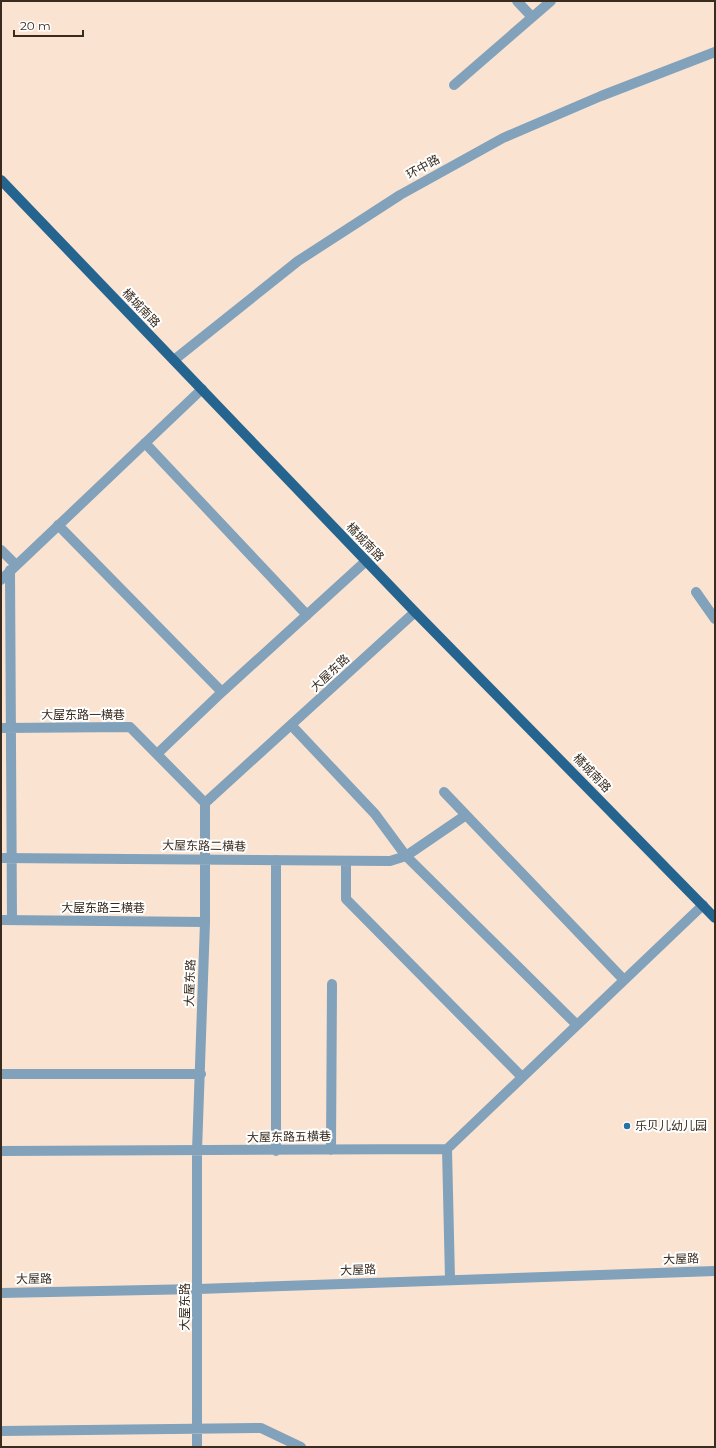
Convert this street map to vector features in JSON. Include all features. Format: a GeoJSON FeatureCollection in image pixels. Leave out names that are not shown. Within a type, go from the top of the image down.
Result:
{"type":"FeatureCollection","features":[{"type":"Feature","properties":{"kind":"main road","name":"橘城南路"},"geometry":{"type":"LineString","coordinates":[[1,180],[415,612],[715,918]]}},
{"type":"Feature","properties":{"kind":"street"},"geometry":{"type":"LineString","coordinates":[[517,1],[532,17]]}},
{"type":"Feature","properties":{"kind":"street"},"geometry":{"type":"LineString","coordinates":[[454,85],[551,1]]}},
{"type":"Feature","properties":{"kind":"street","name":"环中路"},"geometry":{"type":"LineString","coordinates":[[174,360],[298,261],[400,195],[503,138],[601,96],[715,52]]}},
{"type":"Feature","properties":{"kind":"street"},"geometry":{"type":"LineString","coordinates":[[1,580],[202,389]]}},
{"type":"Feature","properties":{"kind":"street"},"geometry":{"type":"LineString","coordinates":[[145,443],[306,615]]}},
{"type":"Feature","properties":{"kind":"street"},"geometry":{"type":"LineString","coordinates":[[58,525],[222,692]]}},
{"type":"Feature","properties":{"kind":"street"},"geometry":{"type":"LineString","coordinates":[[1,550],[13,567],[6,728],[6,858],[12,920]]}},
{"type":"Feature","properties":{"kind":"street"},"geometry":{"type":"LineString","coordinates":[[157,754],[222,692],[366,561]]}},
{"type":"Feature","properties":{"kind":"street"},"geometry":{"type":"LineString","coordinates":[[696,592],[715,619]]}},
{"type":"Feature","properties":{"kind":"street","name":"大屋东路"},"geometry":{"type":"LineString","coordinates":[[197,1447],[197,1151],[201,1074],[205,922],[206,803],[415,612]]}},
{"type":"Feature","properties":{"kind":"street"},"geometry":{"type":"LineString","coordinates":[[292,726],[375,814],[406,856],[577,1025]]}},
{"type":"Feature","properties":{"kind":"street","name":"大屋东路一横巷"},"geometry":{"type":"LineString","coordinates":[[6,728],[130,727],[206,803]]}},
{"type":"Feature","properties":{"kind":"street"},"geometry":{"type":"LineString","coordinates":[[444,792],[624,980]]}},
{"type":"Feature","properties":{"kind":"street","name":"大屋东路二横巷"},"geometry":{"type":"LineString","coordinates":[[6,858],[390,861],[406,856],[466,815]]}},
{"type":"Feature","properties":{"kind":"street"},"geometry":{"type":"LineString","coordinates":[[276,860],[276,1151]]}},
{"type":"Feature","properties":{"kind":"street"},"geometry":{"type":"LineString","coordinates":[[346,861],[346,899],[522,1077]]}},
{"type":"Feature","properties":{"kind":"street"},"geometry":{"type":"LineString","coordinates":[[450,1280],[447,1149],[703,905]]}},
{"type":"Feature","properties":{"kind":"street","name":"大屋东路三横巷"},"geometry":{"type":"LineString","coordinates":[[1,920],[205,922]]}},
{"type":"Feature","properties":{"kind":"street"},"geometry":{"type":"LineString","coordinates":[[331,1150],[332,984]]}},
{"type":"Feature","properties":{"kind":"street"},"geometry":{"type":"LineString","coordinates":[[1,1074],[201,1074]]}},
{"type":"Feature","properties":{"kind":"street","name":"大屋东路五横巷"},"geometry":{"type":"LineString","coordinates":[[1,1151],[276,1151],[447,1149]]}},
{"type":"Feature","properties":{"kind":"street","name":"大屋路"},"geometry":{"type":"LineString","coordinates":[[1,1292],[198,1289],[715,1271]]}},
{"type":"Feature","properties":{"kind":"street"},"geometry":{"type":"LineString","coordinates":[[1,1431],[261,1428],[301,1447]]}},
{"type":"Feature","properties":{"kind":"place","name":"乐贝儿幼儿园"},"geometry":{"type":"Point","coordinates":[627,1126]}}]}
